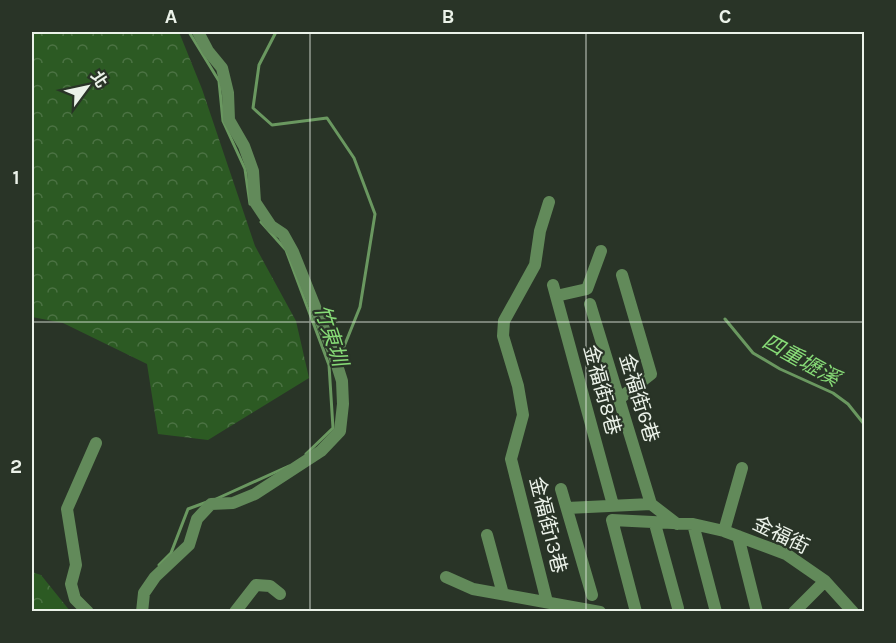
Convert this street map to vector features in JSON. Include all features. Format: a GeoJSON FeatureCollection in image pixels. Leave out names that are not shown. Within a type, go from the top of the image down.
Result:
{"type":"FeatureCollection","features":[{"type":"Feature","properties":{"kind":"street"},"geometry":{"type":"LineString","coordinates":[[142,612],[144,593],[155,577],[189,544],[197,519],[211,504],[233,503],[255,494],[321,451],[340,431],[343,404],[342,381],[332,349],[293,252],[283,234],[271,226],[255,202],[253,171],[244,146],[229,120],[228,93],[222,68],[208,51],[198,32]]}},
{"type":"Feature","properties":{"kind":"street","name":"金福街13巷"},"geometry":{"type":"LineString","coordinates":[[547,602],[511,459],[523,416],[518,386],[503,336],[504,321],[535,265],[540,231],[549,202]]}},
{"type":"Feature","properties":{"kind":"street","name":"金福街8巷"},"geometry":{"type":"LineString","coordinates":[[601,251],[587,289],[554,290],[613,505]]}},
{"type":"Feature","properties":{"kind":"street"},"geometry":{"type":"LineString","coordinates":[[619,399],[651,374],[622,275]]}},
{"type":"Feature","properties":{"kind":"street","name":"金福街6巷"},"geometry":{"type":"LineString","coordinates":[[590,304],[651,504]]}},
{"type":"Feature","properties":{"kind":"street"},"geometry":{"type":"LineString","coordinates":[[88,612],[75,599],[71,584],[76,565],[67,509],[96,443]]}},
{"type":"Feature","properties":{"kind":"street"},"geometry":{"type":"LineString","coordinates":[[724,531],[742,468]]}},
{"type":"Feature","properties":{"kind":"street"},"geometry":{"type":"LineString","coordinates":[[561,489],[592,595]]}},
{"type":"Feature","properties":{"kind":"street"},"geometry":{"type":"LineString","coordinates":[[567,508],[651,504],[677,524]]}},
{"type":"Feature","properties":{"kind":"street","name":"金福街"},"geometry":{"type":"LineString","coordinates":[[636,612],[612,520],[693,525],[724,531],[786,554],[825,581],[853,612]]}},
{"type":"Feature","properties":{"kind":"street"},"geometry":{"type":"LineString","coordinates":[[655,524],[678,608]]}},
{"type":"Feature","properties":{"kind":"street"},"geometry":{"type":"LineString","coordinates":[[693,525],[716,612]]}},
{"type":"Feature","properties":{"kind":"street"},"geometry":{"type":"LineString","coordinates":[[487,535],[503,594]]}},
{"type":"Feature","properties":{"kind":"street"},"geometry":{"type":"LineString","coordinates":[[738,536],[757,612]]}},
{"type":"Feature","properties":{"kind":"street"},"geometry":{"type":"LineString","coordinates":[[446,577],[473,589],[600,612]]}},
{"type":"Feature","properties":{"kind":"street"},"geometry":{"type":"LineString","coordinates":[[794,612],[825,581]]}},
{"type":"Feature","properties":{"kind":"street"},"geometry":{"type":"LineString","coordinates":[[235,612],[256,585],[270,586],[280,594]]}},
{"type":"Feature","properties":{"kind":"green space"},"geometry":{"type":"Polygon","coordinates":[[[32,32],[179,32],[202,89],[255,246],[296,321],[309,378],[208,440],[158,434],[147,364],[63,323],[32,317],[32,32]]]}},
{"type":"Feature","properties":{"kind":"green space"},"geometry":{"type":"Polygon","coordinates":[[[32,572],[41,575],[70,611],[32,611],[32,572]]]}},
{"type":"Feature","properties":{"kind":"waterway","name":"竹東圳"},"geometry":{"type":"LineString","coordinates":[[189,32],[219,81],[223,121],[245,169],[250,204]]}},
{"type":"Feature","properties":{"kind":"waterway"},"geometry":{"type":"LineString","coordinates":[[276,32],[259,65],[253,108],[272,125],[327,118],[354,158],[375,214],[360,307],[339,359]]}},
{"type":"Feature","properties":{"kind":"waterway","name":"竹東圳"},"geometry":{"type":"LineString","coordinates":[[261,222],[286,250],[329,365],[333,428],[306,454]]}},
{"type":"Feature","properties":{"kind":"waterway","name":"四重壢溪"},"geometry":{"type":"LineString","coordinates":[[725,319],[753,353],[780,369],[833,393],[848,404],[864,424]]}},
{"type":"Feature","properties":{"kind":"waterway","name":"竹東圳"},"geometry":{"type":"LineString","coordinates":[[216,499],[289,466]]}},
{"type":"Feature","properties":{"kind":"waterway","name":"竹東圳"},"geometry":{"type":"LineString","coordinates":[[159,565],[171,553],[188,509],[207,502]]}}]}
